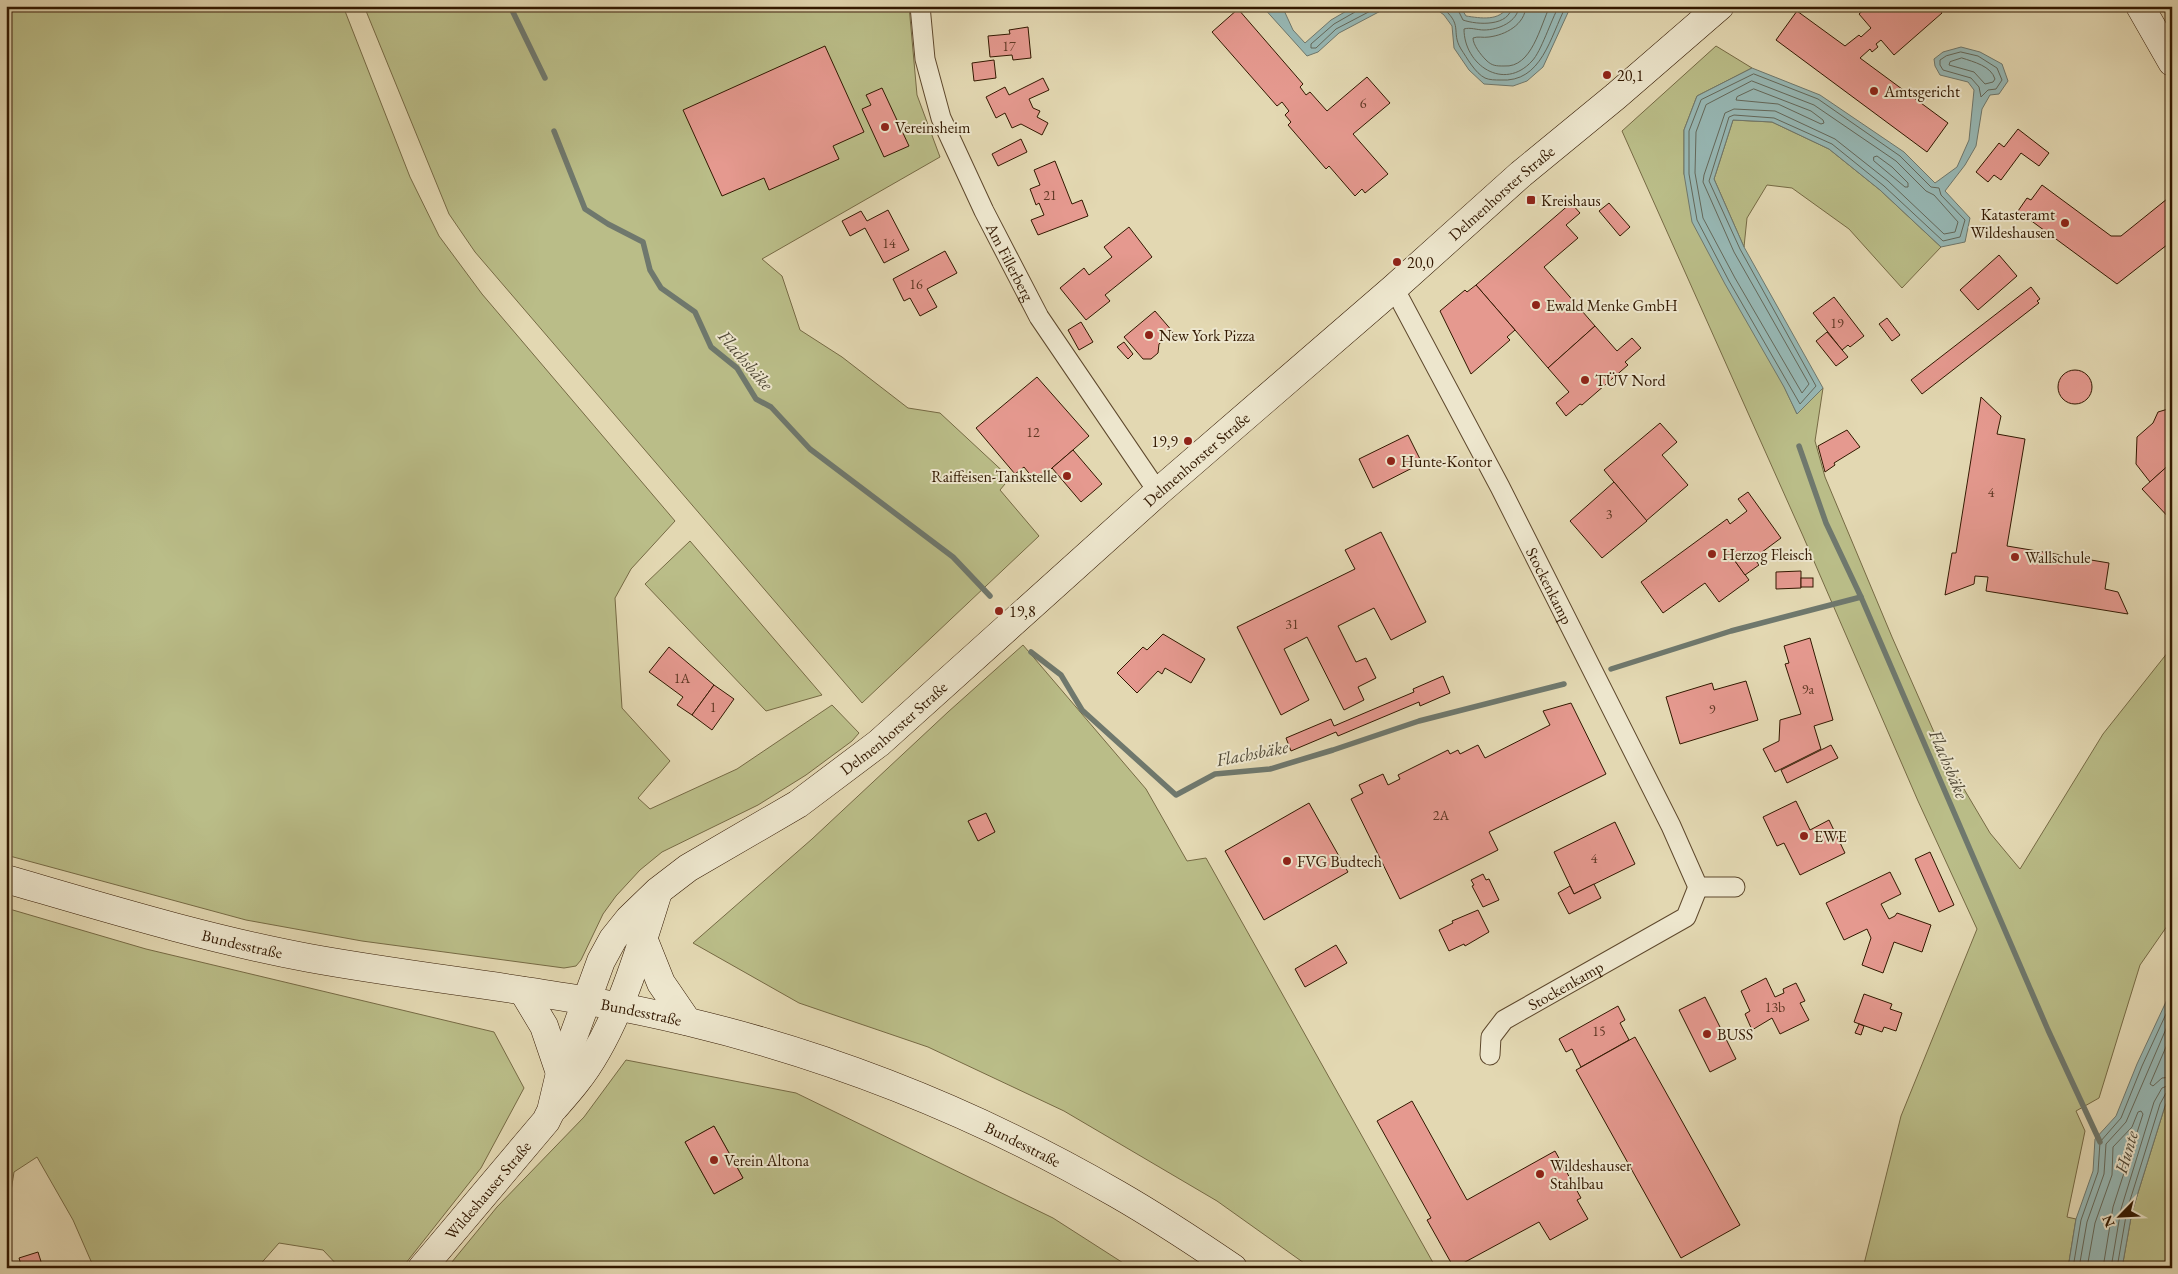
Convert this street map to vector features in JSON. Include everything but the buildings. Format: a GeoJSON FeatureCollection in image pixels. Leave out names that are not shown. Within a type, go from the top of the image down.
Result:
{"type":"FeatureCollection","features":[{"type":"Feature","properties":{"kind":"main road","name":"Delmenhorster Straße"},"geometry":{"type":"LineString","coordinates":[[585,1001],[601,961],[613,939],[629,919],[658,891],[688,868],[798,804],[879,743],[1158,492],[1394,288],[1520,174],[1616,96],[1720,6]]}},
{"type":"Feature","properties":{"kind":"main road"},"geometry":{"type":"LineString","coordinates":[[2140,6],[2172,62]]}},
{"type":"Feature","properties":{"kind":"main road","name":"Bundesstraße"},"geometry":{"type":"LineString","coordinates":[[6,879],[185,930],[306,957],[618,1007],[688,1021],[797,1052],[864,1075],[994,1129],[1118,1194],[1232,1268]]}},
{"type":"Feature","properties":{"kind":"main road"},"geometry":{"type":"LineString","coordinates":[[618,1007],[658,891]]}},
{"type":"Feature","properties":{"kind":"main road"},"geometry":{"type":"LineString","coordinates":[[643,938],[661,983],[688,1021]]}},
{"type":"Feature","properties":{"kind":"main road"},"geometry":{"type":"LineString","coordinates":[[523,991],[544,1026],[560,1072]]}},
{"type":"Feature","properties":{"kind":"main road","name":"Wildeshauser Straße"},"geometry":{"type":"LineString","coordinates":[[551,1111],[560,1072],[585,1001]]}},
{"type":"Feature","properties":{"kind":"main road","name":"Wildeshauser Straße"},"geometry":{"type":"LineString","coordinates":[[422,1268],[537,1134],[551,1111],[578,1081],[601,1042],[618,1007]]}},
{"type":"Feature","properties":{"kind":"street","name":"Am Fillerberg"},"geometry":{"type":"LineString","coordinates":[[920,6],[925,59],[941,118],[984,211],[1039,317],[1158,492]]}},
{"type":"Feature","properties":{"kind":"street","name":"Stockenkamp"},"geometry":{"type":"LineString","coordinates":[[1394,288],[1504,496],[1671,826],[1698,887],[1686,917],[1504,1020],[1491,1037],[1490,1055]]}},
{"type":"Feature","properties":{"kind":"street"},"geometry":{"type":"LineString","coordinates":[[1698,887],[1735,887]]}},
{"type":"Feature","properties":{"kind":"green space"},"geometry":{"type":"Polygon","coordinates":[[[6,6],[343,6],[410,177],[439,236],[482,294],[675,521],[631,569],[615,598],[622,708],[670,761],[638,798],[650,809],[737,769],[832,705],[859,733],[852,741],[806,775],[758,805],[662,852],[640,870],[616,896],[603,914],[581,960],[576,966],[564,968],[362,941],[246,920],[6,855],[6,6]]]}},
{"type":"Feature","properties":{"kind":"green space"},"geometry":{"type":"Polygon","coordinates":[[[364,6],[909,6],[917,95],[940,157],[762,259],[782,276],[800,330],[842,357],[908,408],[940,413],[1010,478],[1000,490],[1039,536],[862,703],[475,252],[449,214],[364,6]]]}},
{"type":"Feature","properties":{"kind":"green space"},"geometry":{"type":"Polygon","coordinates":[[[1716,46],[1752,68],[1697,96],[1684,130],[1684,174],[1797,414],[1823,388],[1815,441],[1825,477],[1945,757],[1990,833],[2020,869],[2103,734],[2172,647],[2172,919],[2140,965],[2099,1098],[2076,1111],[2085,1131],[2067,1217],[2076,1219],[2068,1268],[1863,1268],[1901,1116],[1977,929],[1918,801],[1803,536],[1622,131],[1716,46]]]}},
{"type":"Feature","properties":{"kind":"green space"},"geometry":{"type":"Polygon","coordinates":[[[1733,120],[1772,122],[1829,149],[1880,190],[1941,247],[1902,288],[1849,229],[1792,188],[1767,185],[1747,218],[1744,247],[1714,179],[1733,120]]]}},
{"type":"Feature","properties":{"kind":"green space"},"geometry":{"type":"Polygon","coordinates":[[[690,541],[822,695],[766,711],[645,584],[690,541]]]}},
{"type":"Feature","properties":{"kind":"green space"},"geometry":{"type":"Polygon","coordinates":[[[1023,645],[1146,789],[1187,861],[1206,858],[1436,1268],[1311,1268],[1217,1201],[1064,1111],[928,1047],[799,1003],[693,943],[812,839],[1023,645]]]}},
{"type":"Feature","properties":{"kind":"green space"},"geometry":{"type":"Polygon","coordinates":[[[6,908],[146,949],[494,1032],[524,1088],[481,1168],[402,1268],[340,1268],[323,1250],[279,1243],[257,1268],[94,1268],[73,1220],[37,1157],[14,1172],[6,1223],[6,908]]]}},
{"type":"Feature","properties":{"kind":"green space"},"geometry":{"type":"Polygon","coordinates":[[[626,1060],[796,1093],[1053,1218],[1131,1268],[447,1268],[497,1207],[584,1117],[626,1060]],[[714,1126],[685,1142],[714,1194],[743,1178],[714,1126]]]}},
{"type":"Feature","properties":{"kind":"green space"},"geometry":{"type":"Polygon","coordinates":[[[2172,1091],[2172,1259],[2169,1268],[2122,1268],[2132,1212],[2165,1106],[2172,1091]]]}},
{"type":"Feature","properties":{"kind":"water"},"geometry":{"type":"Polygon","coordinates":[[[1262,6],[1282,6],[1293,30],[1305,43],[1331,20],[1355,6],[1390,6],[1339,33],[1318,52],[1307,56],[1262,6]]]}},
{"type":"Feature","properties":{"kind":"water"},"geometry":{"type":"Polygon","coordinates":[[[1432,6],[1460,6],[1466,16],[1489,18],[1500,15],[1508,6],[1571,6],[1543,67],[1527,81],[1513,86],[1484,84],[1469,70],[1454,48],[1452,26],[1444,15],[1432,6]]]}},
{"type":"Feature","properties":{"kind":"water"},"geometry":{"type":"Polygon","coordinates":[[[1961,47],[1980,52],[2002,64],[2008,81],[1999,94],[1990,95],[1982,109],[1976,146],[1965,165],[1945,191],[1970,218],[1965,242],[1941,247],[1880,190],[1829,149],[1772,122],[1733,120],[1714,179],[1744,247],[1823,388],[1797,414],[1784,387],[1692,222],[1684,174],[1684,130],[1697,96],[1752,68],[1820,95],[1904,152],[1935,183],[1957,167],[1969,140],[1974,90],[1968,82],[1940,75],[1935,66],[1934,59],[1943,52],[1961,47]]]}},
{"type":"Feature","properties":{"kind":"water","name":"Hunte"},"geometry":{"type":"Polygon","coordinates":[[[2172,989],[2172,1091],[2165,1106],[2132,1212],[2122,1268],[2068,1268],[2076,1219],[2093,1171],[2095,1139],[2116,1116],[2137,1064],[2172,989]]]}},
{"type":"Feature","properties":{"kind":"waterway","name":"Flachsbäke"},"geometry":{"type":"LineString","coordinates":[[510,6],[545,78]]}},
{"type":"Feature","properties":{"kind":"waterway","name":"Flachsbäke"},"geometry":{"type":"LineString","coordinates":[[554,131],[585,209],[608,224],[643,242],[650,270],[661,288],[695,312],[711,347],[737,368],[756,399],[771,407],[810,449],[953,557],[990,596]]}},
{"type":"Feature","properties":{"kind":"waterway"},"geometry":{"type":"LineString","coordinates":[[1799,446],[1826,523],[1861,597]]}},
{"type":"Feature","properties":{"kind":"waterway","name":"Flachsbäke"},"geometry":{"type":"LineString","coordinates":[[1611,669],[1731,631],[1861,597],[2048,1030],[2100,1142]]}},
{"type":"Feature","properties":{"kind":"waterway","name":"Flachsbäke"},"geometry":{"type":"LineString","coordinates":[[1031,652],[1061,675],[1082,710],[1176,795],[1215,774],[1270,769],[1419,721],[1564,684]]}},
{"type":"Feature","properties":{"kind":"place","name":"20,1"},"geometry":{"type":"Point","coordinates":[1607,75]}},
{"type":"Feature","properties":{"kind":"place","name":"Amtsgericht"},"geometry":{"type":"Point","coordinates":[1874,91]}},
{"type":"Feature","properties":{"kind":"place","name":"Vereinsheim"},"geometry":{"type":"Point","coordinates":[885,127]}},
{"type":"Feature","properties":{"kind":"place","name":"Kreishaus"},"geometry":{"type":"Point","coordinates":[1531,200]}},
{"type":"Feature","properties":{"kind":"place","name":"Katasteramt Wildeshausen"},"geometry":{"type":"Point","coordinates":[2065,223]}},
{"type":"Feature","properties":{"kind":"place","name":"20,0"},"geometry":{"type":"Point","coordinates":[1397,262]}},
{"type":"Feature","properties":{"kind":"place","name":"Ewald Menke GmbH"},"geometry":{"type":"Point","coordinates":[1536,305]}},
{"type":"Feature","properties":{"kind":"place","name":"New York Pizza"},"geometry":{"type":"Point","coordinates":[1149,335]}},
{"type":"Feature","properties":{"kind":"place","name":"TÜV Nord"},"geometry":{"type":"Point","coordinates":[1585,380]}},
{"type":"Feature","properties":{"kind":"place","name":"19,9"},"geometry":{"type":"Point","coordinates":[1188,441]}},
{"type":"Feature","properties":{"kind":"place","name":"Hunte-Kontor"},"geometry":{"type":"Point","coordinates":[1391,461]}},
{"type":"Feature","properties":{"kind":"place","name":"Raiffeisen-Tankstelle"},"geometry":{"type":"Point","coordinates":[1067,476]}},
{"type":"Feature","properties":{"kind":"place","name":"Herzog Fleisch"},"geometry":{"type":"Point","coordinates":[1712,554]}},
{"type":"Feature","properties":{"kind":"place","name":"Wallschule"},"geometry":{"type":"Point","coordinates":[2015,557]}},
{"type":"Feature","properties":{"kind":"place","name":"19,8"},"geometry":{"type":"Point","coordinates":[999,611]}},
{"type":"Feature","properties":{"kind":"place","name":"EWE"},"geometry":{"type":"Point","coordinates":[1804,836]}},
{"type":"Feature","properties":{"kind":"place","name":"FVG Budtech"},"geometry":{"type":"Point","coordinates":[1287,861]}},
{"type":"Feature","properties":{"kind":"place","name":"BUSS"},"geometry":{"type":"Point","coordinates":[1707,1034]}},
{"type":"Feature","properties":{"kind":"place","name":"Verein Altona"},"geometry":{"type":"Point","coordinates":[714,1160]}},
{"type":"Feature","properties":{"kind":"place","name":"Wildeshauser Stahlbau"},"geometry":{"type":"Point","coordinates":[1540,1174]}}]}
